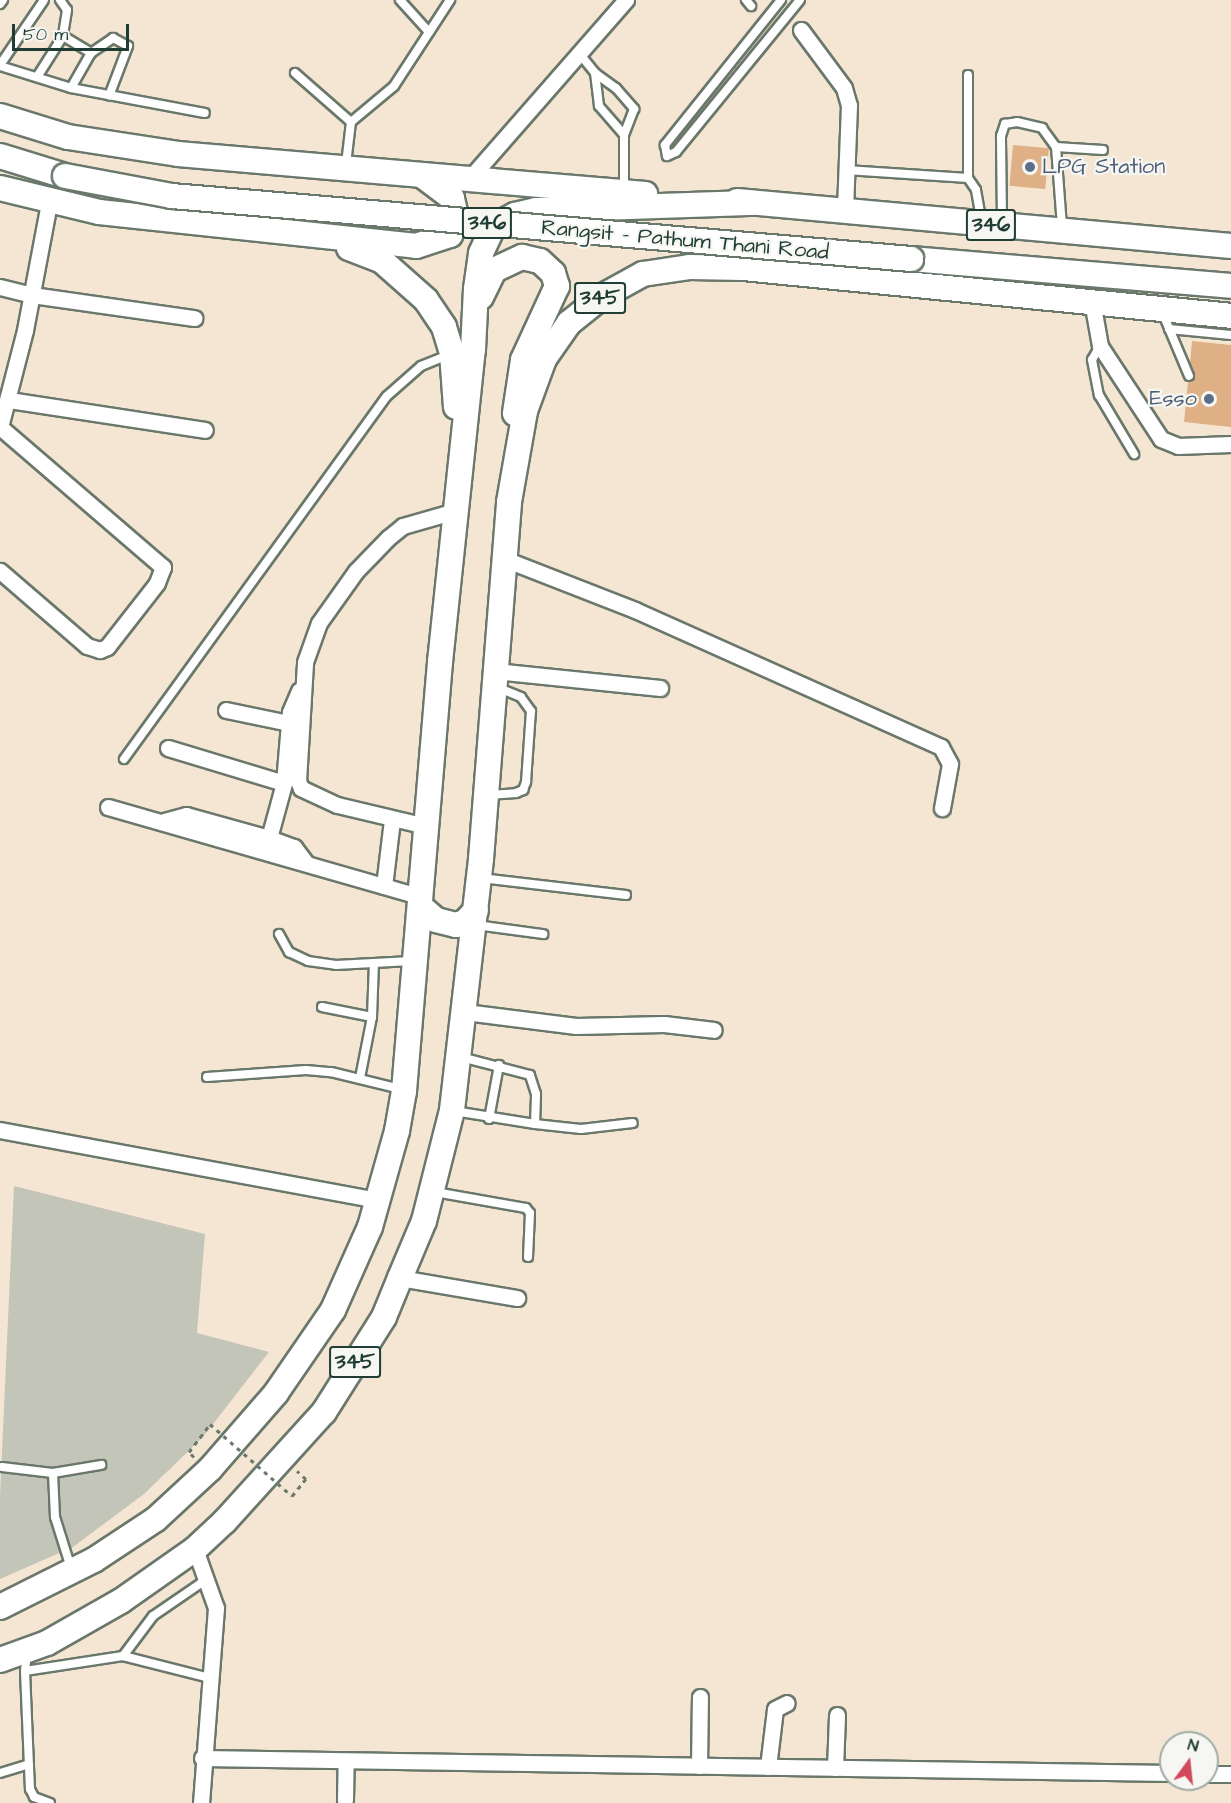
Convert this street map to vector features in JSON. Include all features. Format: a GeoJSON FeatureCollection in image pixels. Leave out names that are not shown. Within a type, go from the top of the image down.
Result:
{"type":"FeatureCollection","features":[{"type":"Feature","properties":{"kind":"main road","name":"Rangsit - Pathum Thani Road"},"geometry":{"type":"LineString","coordinates":[[0,116],[68,137],[178,154],[752,202],[1231,246]]}},
{"type":"Feature","properties":{"kind":"main road","name":"Rangsit - Pathum Thani Road"},"geometry":{"type":"LineString","coordinates":[[0,156],[65,176],[172,196],[1231,286]]}},
{"type":"Feature","properties":{"kind":"main road"},"geometry":{"type":"LineString","coordinates":[[0,189],[49,203],[99,212],[306,237],[416,246],[450,235],[456,216],[452,198],[422,175]]}},
{"type":"Feature","properties":{"kind":"main road","name":"345"},"geometry":{"type":"LineString","coordinates":[[0,1607],[72,1571],[156,1519],[208,1471],[276,1393],[333,1310],[370,1227],[404,1091],[426,826],[462,457],[463,352],[481,253],[493,227],[515,215],[536,210],[752,202]]}},
{"type":"Feature","properties":{"kind":"main road"},"geometry":{"type":"LineString","coordinates":[[306,237],[381,261],[426,300],[463,352]]}},
{"type":"Feature","properties":{"kind":"main road"},"geometry":{"type":"LineString","coordinates":[[463,352],[484,286],[494,270],[522,257],[540,261],[553,273],[557,286],[530,341],[518,381],[509,502]]}},
{"type":"Feature","properties":{"kind":"main road","name":"345"},"geometry":{"type":"LineString","coordinates":[[0,1660],[26,1660],[121,1601],[195,1549],[284,1460],[324,1412],[384,1317],[433,1192],[452,1110],[479,878],[507,560],[509,502],[525,411],[544,359],[569,323],[603,296],[642,274],[690,267],[743,268],[1092,301],[1165,319],[1231,316]]}},
{"type":"Feature","properties":{"kind":"main road"},"geometry":{"type":"LineString","coordinates":[[420,902],[436,920],[456,925],[475,917]]}},
{"type":"Feature","properties":{"kind":"street"},"geometry":{"type":"LineString","coordinates":[[470,178],[626,0]]}},
{"type":"Feature","properties":{"kind":"street"},"geometry":{"type":"LineString","coordinates":[[801,30],[844,88],[849,105],[845,211]]}},
{"type":"Feature","properties":{"kind":"street"},"geometry":{"type":"LineString","coordinates":[[0,571],[87,646],[100,650],[107,647],[157,583],[163,567],[0,427],[9,400],[32,295],[49,203]]}},
{"type":"Feature","properties":{"kind":"street"},"geometry":{"type":"LineString","coordinates":[[0,286],[32,295],[194,318]]}},
{"type":"Feature","properties":{"kind":"street"},"geometry":{"type":"LineString","coordinates":[[1092,301],[1100,346],[1161,439],[1178,446],[1231,444]]}},
{"type":"Feature","properties":{"kind":"street"},"geometry":{"type":"LineString","coordinates":[[9,400],[205,430]]}},
{"type":"Feature","properties":{"kind":"street"},"geometry":{"type":"LineString","coordinates":[[426,826],[393,820],[327,801],[301,788],[298,781],[303,683],[305,662],[319,623],[356,571],[403,526],[455,511]]}},
{"type":"Feature","properties":{"kind":"street"},"geometry":{"type":"LineString","coordinates":[[507,560],[635,610],[941,747],[950,764],[942,808]]}},
{"type":"Feature","properties":{"kind":"street"},"geometry":{"type":"LineString","coordinates":[[495,679],[660,688]]}},
{"type":"Feature","properties":{"kind":"street"},"geometry":{"type":"LineString","coordinates":[[269,838],[284,783],[289,723],[303,683]]}},
{"type":"Feature","properties":{"kind":"street"},"geometry":{"type":"LineString","coordinates":[[226,710],[289,723]]}},
{"type":"Feature","properties":{"kind":"street"},"geometry":{"type":"LineString","coordinates":[[168,748],[284,783]]}},
{"type":"Feature","properties":{"kind":"street"},"geometry":{"type":"LineString","coordinates":[[108,807],[164,821],[384,886],[420,902]]}},
{"type":"Feature","properties":{"kind":"street"},"geometry":{"type":"LineString","coordinates":[[164,821],[186,815],[269,838],[294,847],[306,863]]}},
{"type":"Feature","properties":{"kind":"street"},"geometry":{"type":"LineString","coordinates":[[384,886],[393,820]]}},
{"type":"Feature","properties":{"kind":"street"},"geometry":{"type":"LineString","coordinates":[[465,1012],[576,1026],[664,1024],[714,1030]]}},
{"type":"Feature","properties":{"kind":"street"},"geometry":{"type":"LineString","coordinates":[[0,1130],[378,1200]]}},
{"type":"Feature","properties":{"kind":"street"},"geometry":{"type":"LineString","coordinates":[[400,1278],[517,1298]]}},
{"type":"Feature","properties":{"kind":"street"},"geometry":{"type":"LineString","coordinates":[[195,1549],[216,1608],[202,1758],[201,1803]]}},
{"type":"Feature","properties":{"kind":"street"},"geometry":{"type":"LineString","coordinates":[[699,1766],[700,1697]]}},
{"type":"Feature","properties":{"kind":"street"},"geometry":{"type":"LineString","coordinates":[[768,1767],[775,1709],[787,1703]]}},
{"type":"Feature","properties":{"kind":"street"},"geometry":{"type":"LineString","coordinates":[[835,1768],[837,1715]]}},
{"type":"Feature","properties":{"kind":"street"},"geometry":{"type":"LineString","coordinates":[[202,1758],[1159,1773]]}},
{"type":"Feature","properties":{"kind":"street"},"geometry":{"type":"LineString","coordinates":[[345,1800],[346,1761]]}},
{"type":"Feature","properties":{"kind":"lane"},"geometry":{"type":"LineString","coordinates":[[0,4],[3,0]]}},
{"type":"Feature","properties":{"kind":"lane"},"geometry":{"type":"LineString","coordinates":[[44,0],[0,66],[71,88],[205,113]]}},
{"type":"Feature","properties":{"kind":"lane"},"geometry":{"type":"LineString","coordinates":[[37,77],[63,36],[67,10],[60,0]]}},
{"type":"Feature","properties":{"kind":"lane"},"geometry":{"type":"LineString","coordinates":[[400,0],[429,32]]}},
{"type":"Feature","properties":{"kind":"lane"},"geometry":{"type":"LineString","coordinates":[[345,168],[351,122],[394,86],[450,0]]}},
{"type":"Feature","properties":{"kind":"lane"},"geometry":{"type":"LineString","coordinates":[[781,0],[665,145],[667,156],[676,152],[800,0]]}},
{"type":"Feature","properties":{"kind":"lane"},"geometry":{"type":"LineString","coordinates":[[770,13],[782,22]]}},
{"type":"Feature","properties":{"kind":"lane"},"geometry":{"type":"LineString","coordinates":[[63,36],[91,53]]}},
{"type":"Feature","properties":{"kind":"lane"},"geometry":{"type":"LineString","coordinates":[[71,88],[91,53],[113,38],[128,46],[109,96]]}},
{"type":"Feature","properties":{"kind":"lane"},"geometry":{"type":"LineString","coordinates":[[749,39],[761,49]]}},
{"type":"Feature","properties":{"kind":"lane"},"geometry":{"type":"LineString","coordinates":[[579,53],[594,73],[623,94],[634,109],[624,135],[624,192]]}},
{"type":"Feature","properties":{"kind":"lane"},"geometry":{"type":"LineString","coordinates":[[295,73],[351,122]]}},
{"type":"Feature","properties":{"kind":"lane"},"geometry":{"type":"LineString","coordinates":[[594,73],[599,106],[624,135]]}},
{"type":"Feature","properties":{"kind":"lane"},"geometry":{"type":"LineString","coordinates":[[968,75],[968,178],[992,225]]}},
{"type":"Feature","properties":{"kind":"lane"},"geometry":{"type":"LineString","coordinates":[[992,225],[1001,136],[1005,124],[1042,128],[1056,147],[1063,231]]}},
{"type":"Feature","properties":{"kind":"lane"},"geometry":{"type":"LineString","coordinates":[[1056,147],[1104,150]]}},
{"type":"Feature","properties":{"kind":"lane"},"geometry":{"type":"LineString","coordinates":[[846,170],[968,178]]}},
{"type":"Feature","properties":{"kind":"lane"},"geometry":{"type":"LineString","coordinates":[[1165,319],[1231,335]]}},
{"type":"Feature","properties":{"kind":"lane"},"geometry":{"type":"LineString","coordinates":[[1165,319],[1188,376]]}},
{"type":"Feature","properties":{"kind":"lane"},"geometry":{"type":"LineString","coordinates":[[1100,346],[1092,360],[1099,395],[1134,454]]}},
{"type":"Feature","properties":{"kind":"lane"},"geometry":{"type":"LineString","coordinates":[[124,759],[387,396],[421,366],[463,352]]}},
{"type":"Feature","properties":{"kind":"lane"},"geometry":{"type":"LineString","coordinates":[[486,795],[523,790],[527,774],[531,711],[529,703],[495,679]]}},
{"type":"Feature","properties":{"kind":"lane"},"geometry":{"type":"LineString","coordinates":[[479,878],[626,895]]}},
{"type":"Feature","properties":{"kind":"lane"},"geometry":{"type":"LineString","coordinates":[[475,917],[543,934]]}},
{"type":"Feature","properties":{"kind":"lane"},"geometry":{"type":"LineString","coordinates":[[279,934],[295,957],[336,965],[415,961]]}},
{"type":"Feature","properties":{"kind":"lane"},"geometry":{"type":"LineString","coordinates":[[360,1078],[372,1017],[374,963]]}},
{"type":"Feature","properties":{"kind":"lane"},"geometry":{"type":"LineString","coordinates":[[322,1007],[372,1017]]}},
{"type":"Feature","properties":{"kind":"lane"},"geometry":{"type":"LineString","coordinates":[[459,1057],[521,1071],[534,1080],[535,1124]]}},
{"type":"Feature","properties":{"kind":"lane"},"geometry":{"type":"LineString","coordinates":[[489,1119],[499,1065]]}},
{"type":"Feature","properties":{"kind":"lane"},"geometry":{"type":"LineString","coordinates":[[207,1077],[306,1070],[360,1078],[404,1091]]}},
{"type":"Feature","properties":{"kind":"lane"},"geometry":{"type":"LineString","coordinates":[[452,1110],[489,1119],[581,1129],[633,1123]]}},
{"type":"Feature","properties":{"kind":"lane"},"geometry":{"type":"LineString","coordinates":[[433,1192],[526,1208],[530,1213],[528,1257]]}},
{"type":"Feature","properties":{"kind":"lane"},"geometry":{"type":"LineString","coordinates":[[2,1467],[53,1473],[101,1465]]}},
{"type":"Feature","properties":{"kind":"lane"},"geometry":{"type":"LineString","coordinates":[[53,1473],[55,1517],[72,1571]]}},
{"type":"Feature","properties":{"kind":"lane"},"geometry":{"type":"LineString","coordinates":[[123,1656],[153,1616],[207,1579]]}},
{"type":"Feature","properties":{"kind":"lane"},"geometry":{"type":"LineString","coordinates":[[50,1803],[34,1797],[28,1764],[26,1660],[123,1656],[210,1678]]}},
{"type":"Feature","properties":{"kind":"lane"},"geometry":{"type":"LineString","coordinates":[[0,1773],[28,1764]]}},
{"type":"Feature","properties":{"kind":"path"},"geometry":{"type":"LineString","coordinates":[[208,1471],[189,1452],[210,1424],[292,1496],[306,1479],[284,1460]]}},
{"type":"Feature","properties":{"kind":"shaded area"},"geometry":{"type":"Polygon","coordinates":[[[14,1186],[205,1234],[197,1333],[269,1352],[203,1437],[144,1494],[73,1547],[0,1579],[0,1496],[14,1186]]]}},
{"type":"Feature","properties":{"kind":"building","name":"LPG Station"},"geometry":{"type":"Polygon","coordinates":[[[1013,145],[1049,148],[1045,189],[1009,186],[1013,145]]]}},
{"type":"Feature","properties":{"kind":"building","name":"Esso"},"geometry":{"type":"Polygon","coordinates":[[[1192,341],[1231,345],[1231,427],[1184,422],[1188,382],[1195,376],[1190,363],[1192,341]]]}},
{"type":"Feature","properties":{"kind":"place","name":"LPG Station"},"geometry":{"type":"Point","coordinates":[1030,167]}},
{"type":"Feature","properties":{"kind":"place","name":"Esso"},"geometry":{"type":"Point","coordinates":[1209,399]}}]}
